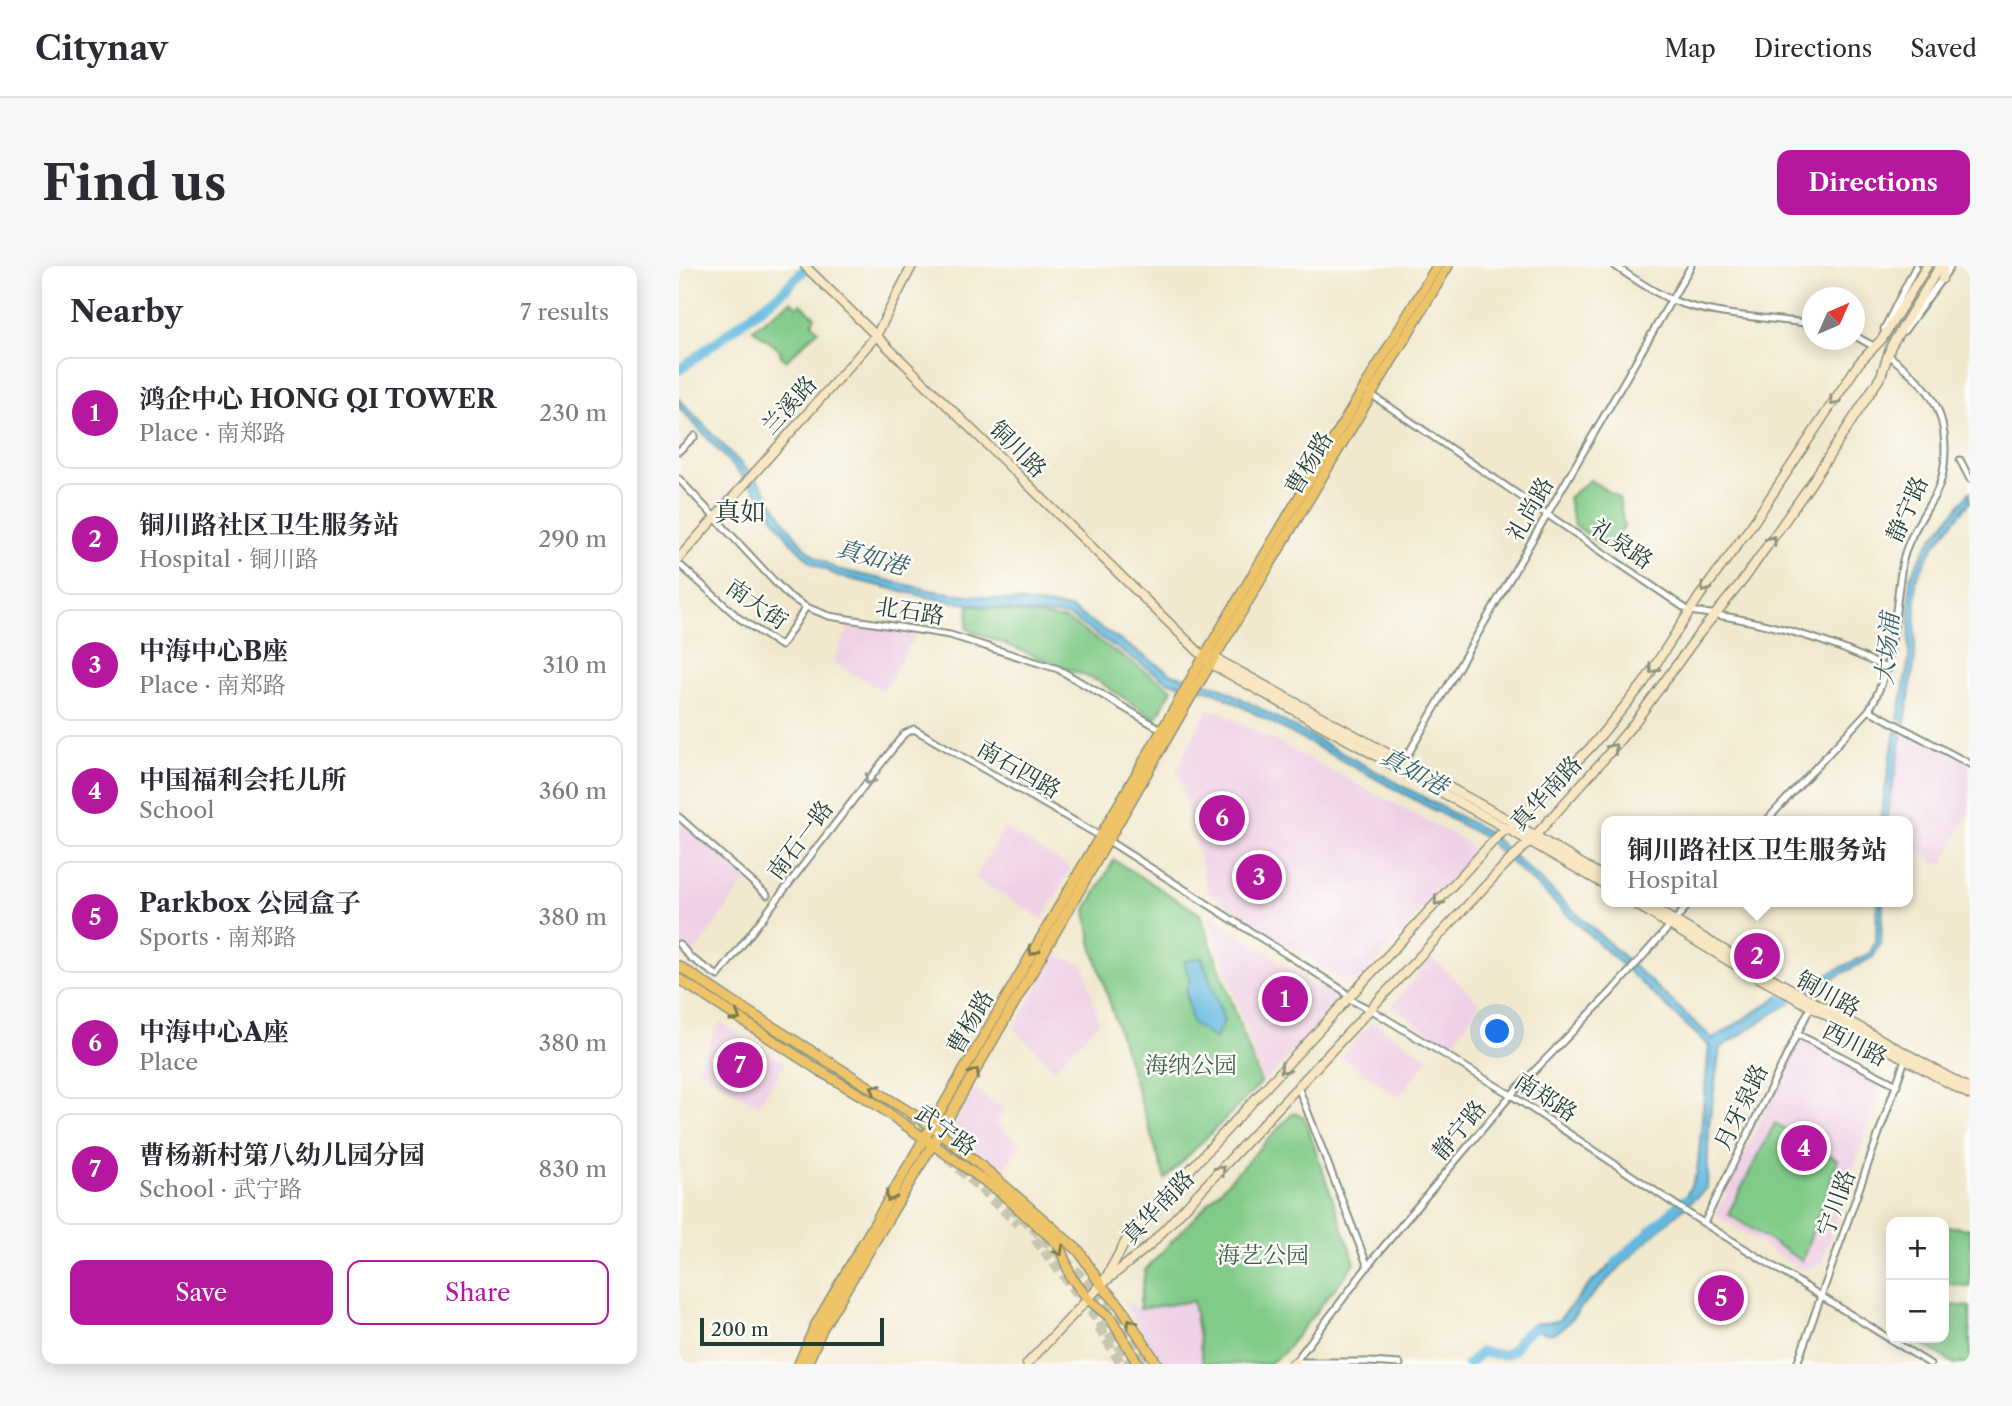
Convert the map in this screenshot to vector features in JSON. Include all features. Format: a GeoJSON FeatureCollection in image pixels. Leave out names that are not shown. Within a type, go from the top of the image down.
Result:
{"type":"FeatureCollection","features":[{"type":"Feature","properties":{"kind":"main road","name":"铜川路"},"geometry":{"type":"LineString","coordinates":[[805,266],[1210,660],[1402,766],[1514,823],[1532,838],[1601,883]]}},
{"type":"Feature","properties":{"kind":"main road","name":"兰溪路"},"geometry":{"type":"LineString","coordinates":[[679,558],[876,336],[912,266]]}},
{"type":"Feature","properties":{"kind":"main road","name":"曹杨路"},"geometry":{"type":"LineString","coordinates":[[807,1364],[822,1329],[933,1145],[936,1129],[1198,675],[1210,660],[1368,392],[1437,266]]}},
{"type":"Feature","properties":{"kind":"main road","name":"曹杨路"},"geometry":{"type":"LineString","coordinates":[[1368,392],[1448,266]]}},
{"type":"Feature","properties":{"kind":"main road","name":"真华南路"},"geometry":{"type":"LineString","coordinates":[[1101,1285],[1128,1237],[1497,837],[1591,747],[1621,712],[1643,684],[1689,611],[1761,512],[1859,363],[1882,340],[1927,266]]}},
{"type":"Feature","properties":{"kind":"main road","name":"真华南路"},"geometry":{"type":"LineString","coordinates":[[1027,1364],[1101,1285],[1151,1244],[1532,838],[1635,722],[1699,634],[1744,579],[1810,485],[1881,376],[1891,346],[1942,266]]}},
{"type":"Feature","properties":{"kind":"main road"},"geometry":{"type":"LineString","coordinates":[[1942,266],[1942,279]]}},
{"type":"Feature","properties":{"kind":"main road","name":"铜川路"},"geometry":{"type":"LineString","coordinates":[[1402,766],[1507,830],[1532,838],[1601,876]]}},
{"type":"Feature","properties":{"kind":"main road","name":"铜川路"},"geometry":{"type":"LineString","coordinates":[[1642,907],[1970,1095]]}},
{"type":"Feature","properties":{"kind":"main road","name":"铜川路"},"geometry":{"type":"LineString","coordinates":[[1650,907],[1672,923]]}},
{"type":"Feature","properties":{"kind":"main road","name":"武宁路"},"geometry":{"type":"LineString","coordinates":[[679,966],[936,1129],[1079,1251],[1101,1285],[1120,1306],[1157,1364]]}},
{"type":"Feature","properties":{"kind":"main road","name":"武宁路"},"geometry":{"type":"LineString","coordinates":[[679,979],[874,1103],[999,1191],[1059,1245],[1071,1277],[1088,1299],[1110,1317],[1138,1364]]}},
{"type":"Feature","properties":{"kind":"main road","name":"铜川路"},"geometry":{"type":"LineString","coordinates":[[1803,998],[1811,1006],[1970,1089]]}},
{"type":"Feature","properties":{"kind":"main road","name":"曹杨路"},"geometry":{"type":"LineString","coordinates":[[799,1364],[815,1325],[925,1138],[936,1129]]}},
{"type":"Feature","properties":{"kind":"street"},"geometry":{"type":"LineString","coordinates":[[1615,266],[1643,285],[1671,299],[1701,309],[1802,323]]}},
{"type":"Feature","properties":{"kind":"street","name":"礼尚路"},"geometry":{"type":"LineString","coordinates":[[1402,766],[1691,266]]}},
{"type":"Feature","properties":{"kind":"street"},"geometry":{"type":"LineString","coordinates":[[1865,342],[1875,347],[1916,266]]}},
{"type":"Feature","properties":{"kind":"street"},"geometry":{"type":"LineString","coordinates":[[1891,346],[1921,310],[1951,266]]}},
{"type":"Feature","properties":{"kind":"street","name":"静宁路"},"geometry":{"type":"LineString","coordinates":[[1771,816],[1869,710],[1881,690],[1888,669],[1904,558],[1914,528],[1937,491],[1945,462],[1945,427],[1933,397],[1912,373],[1888,355]]}},
{"type":"Feature","properties":{"kind":"street","name":"礼泉路"},"geometry":{"type":"LineString","coordinates":[[1368,392],[1689,611],[1744,619],[1811,638],[1888,669]]}},
{"type":"Feature","properties":{"kind":"street"},"geometry":{"type":"LineString","coordinates":[[679,452],[695,436]]}},
{"type":"Feature","properties":{"kind":"street"},"geometry":{"type":"LineString","coordinates":[[1960,460],[1970,479]]}},
{"type":"Feature","properties":{"kind":"street","name":"北石路"},"geometry":{"type":"LineString","coordinates":[[679,479],[773,580],[789,596],[806,607],[829,617],[950,635],[1058,669],[1166,732]]}},
{"type":"Feature","properties":{"kind":"street","name":"南大街"},"geometry":{"type":"LineString","coordinates":[[679,564],[739,618],[781,646],[806,607]]}},
{"type":"Feature","properties":{"kind":"street"},"geometry":{"type":"LineString","coordinates":[[1869,710],[1970,764]]}},
{"type":"Feature","properties":{"kind":"street","name":"南石四路"},"geometry":{"type":"LineString","coordinates":[[913,730],[1104,838]]}},
{"type":"Feature","properties":{"kind":"street","name":"南石一路"},"geometry":{"type":"LineString","coordinates":[[679,944],[691,958],[718,976],[904,734],[913,730]]}},
{"type":"Feature","properties":{"kind":"street"},"geometry":{"type":"LineString","coordinates":[[679,817],[767,895]]}},
{"type":"Feature","properties":{"kind":"street","name":"南郑路"},"geometry":{"type":"LineString","coordinates":[[1104,838],[1344,991],[1349,999],[1511,1095],[1704,1223],[1930,1364]]}},
{"type":"Feature","properties":{"kind":"street","name":"静宁路"},"geometry":{"type":"LineString","coordinates":[[1295,1363],[1368,1267],[1511,1095],[1687,907]]}},
{"type":"Feature","properties":{"kind":"street","name":"月牙泉路"},"geometry":{"type":"LineString","coordinates":[[1704,1223],[1811,1006]]}},
{"type":"Feature","properties":{"kind":"street","name":"西川路"},"geometry":{"type":"LineString","coordinates":[[1797,1034],[1896,1085]]}},
{"type":"Feature","properties":{"kind":"street","name":"宁川路"},"geometry":{"type":"LineString","coordinates":[[1797,1364],[1907,1057]]}},
{"type":"Feature","properties":{"kind":"street"},"geometry":{"type":"LineString","coordinates":[[1298,1087],[1368,1267]]}},
{"type":"Feature","properties":{"kind":"street"},"geometry":{"type":"LineString","coordinates":[[1295,1363],[1400,1364]]}},
{"type":"Feature","properties":{"kind":"shaded area"},"geometry":{"type":"Polygon","coordinates":[[[852,620],[918,630],[884,691],[833,662],[852,620]]]}},
{"type":"Feature","properties":{"kind":"shaded area"},"geometry":{"type":"Polygon","coordinates":[[[1208,710],[1220,712],[1465,841],[1474,852],[1361,978],[1355,981],[1340,979],[1208,893],[1177,767],[1208,710]]]}},
{"type":"Feature","properties":{"kind":"shaded area"},"geometry":{"type":"Polygon","coordinates":[[[1908,731],[1970,764],[1970,809],[1942,866],[1913,849],[1913,816],[1881,816],[1890,776],[1908,731]]]}},
{"type":"Feature","properties":{"kind":"shaded area"},"geometry":{"type":"Polygon","coordinates":[[[679,817],[747,879],[691,958],[679,944],[679,817]]]}},
{"type":"Feature","properties":{"kind":"shaded area"},"geometry":{"type":"Polygon","coordinates":[[[1004,828],[1070,868],[1043,919],[975,878],[1004,828]]]}},
{"type":"Feature","properties":{"kind":"shaded area"},"geometry":{"type":"Polygon","coordinates":[[[1208,914],[1329,993],[1335,1002],[1329,1015],[1263,1083],[1208,914]]]}},
{"type":"Feature","properties":{"kind":"shaded area"},"geometry":{"type":"Polygon","coordinates":[[[1055,955],[1084,965],[1099,1022],[1054,1069],[1014,1029],[1055,955]]]}},
{"type":"Feature","properties":{"kind":"shaded area"},"geometry":{"type":"Polygon","coordinates":[[[1431,957],[1480,1003],[1450,1047],[1392,1006],[1431,957]]]}},
{"type":"Feature","properties":{"kind":"shaded area"},"geometry":{"type":"Polygon","coordinates":[[[720,1022],[785,1063],[758,1105],[696,1068],[720,1022]]]}},
{"type":"Feature","properties":{"kind":"shaded area"},"geometry":{"type":"Polygon","coordinates":[[[1372,1022],[1429,1058],[1399,1096],[1341,1057],[1372,1022]]]}},
{"type":"Feature","properties":{"kind":"shaded area"},"geometry":{"type":"Polygon","coordinates":[[[1799,1038],[1883,1081],[1821,1264],[1801,1270],[1716,1215],[1799,1038]]]}},
{"type":"Feature","properties":{"kind":"shaded area"},"geometry":{"type":"Polygon","coordinates":[[[973,1090],[1004,1108],[996,1123],[1021,1145],[1000,1173],[955,1131],[955,1122],[973,1090]]]}},
{"type":"Feature","properties":{"kind":"shaded area"},"geometry":{"type":"Polygon","coordinates":[[[1122,1299],[1139,1309],[1193,1301],[1202,1364],[1162,1364],[1122,1299]]]}},
{"type":"Feature","properties":{"kind":"green space"},"geometry":{"type":"Polygon","coordinates":[[[791,301],[798,307],[801,304],[815,317],[812,323],[818,330],[786,361],[780,354],[781,351],[753,329],[791,301]]]}},
{"type":"Feature","properties":{"kind":"green space"},"geometry":{"type":"Polygon","coordinates":[[[1590,480],[1619,498],[1624,528],[1604,548],[1574,524],[1568,498],[1590,480]]]}},
{"type":"Feature","properties":{"kind":"green space"},"geometry":{"type":"Polygon","coordinates":[[[969,605],[1067,620],[1172,689],[1156,719],[1098,681],[967,629],[969,605]]]}},
{"type":"Feature","properties":{"kind":"green space","name":"海纳公园"},"geometry":{"type":"Polygon","coordinates":[[[1114,860],[1200,914],[1261,1083],[1165,1179],[1092,946],[1086,910],[1114,860]]]}},
{"type":"Feature","properties":{"kind":"green space","name":"海艺公园"},"geometry":{"type":"Polygon","coordinates":[[[1293,1113],[1304,1117],[1355,1263],[1283,1353],[1269,1364],[1203,1364],[1193,1301],[1139,1309],[1145,1270],[1293,1113]]]}},
{"type":"Feature","properties":{"kind":"green space"},"geometry":{"type":"Polygon","coordinates":[[[1775,1123],[1838,1160],[1802,1261],[1728,1214],[1775,1123]]]}},
{"type":"Feature","properties":{"kind":"green space"},"geometry":{"type":"Polygon","coordinates":[[[1949,1227],[1970,1229],[1970,1287],[1949,1284],[1949,1227]]]}},
{"type":"Feature","properties":{"kind":"green space"},"geometry":{"type":"Polygon","coordinates":[[[1949,1305],[1970,1307],[1970,1364],[1955,1364],[1921,1343],[1949,1343],[1949,1305]]]}},
{"type":"Feature","properties":{"kind":"water"},"geometry":{"type":"Polygon","coordinates":[[[679,399],[762,486],[795,536],[814,556],[837,569],[934,591],[1070,608],[1172,674],[1218,686],[1488,832],[1713,1039],[1780,996],[1791,1002],[1720,1048],[1709,1124],[1707,1188],[1629,1258],[1563,1328],[1551,1333],[1533,1328],[1503,1359],[1481,1352],[1469,1364],[1464,1364],[1479,1349],[1503,1353],[1533,1324],[1558,1321],[1590,1284],[1685,1198],[1697,1173],[1709,1046],[1484,837],[1215,692],[1169,682],[1068,616],[935,599],[838,576],[812,563],[790,541],[755,490],[679,407],[679,399]]]}},
{"type":"Feature","properties":{"kind":"water"},"geometry":{"type":"Polygon","coordinates":[[[1970,492],[1970,502],[1933,547],[1916,579],[1915,658],[1905,723],[1898,719],[1909,659],[1910,577],[1928,544],[1970,492]]]}},
{"type":"Feature","properties":{"kind":"water"},"geometry":{"type":"Polygon","coordinates":[[[1895,731],[1902,735],[1887,816],[1881,816],[1895,731]]]}},
{"type":"Feature","properties":{"kind":"water"},"geometry":{"type":"Polygon","coordinates":[[[1877,907],[1883,907],[1881,942],[1873,957],[1821,985],[1806,989],[1802,987],[1870,953],[1876,940],[1877,907]]]}},
{"type":"Feature","properties":{"kind":"water"},"geometry":{"type":"Polygon","coordinates":[[[1202,957],[1224,1021],[1215,1039],[1192,1023],[1186,992],[1190,980],[1184,962],[1202,957]]]}},
{"type":"Feature","properties":{"kind":"waterway"},"geometry":{"type":"LineString","coordinates":[[679,370],[782,292],[808,266]]}},
{"type":"Feature","properties":{"kind":"waterway","name":"大场浦"},"geometry":{"type":"LineString","coordinates":[[1775,1006],[1819,981]]}},
{"type":"Feature","properties":{"kind":"waterway","name":"真如港"},"geometry":{"type":"LineString","coordinates":[[1616,1263],[1684,1200]]}},
{"type":"Feature","properties":{"kind":"waterway","name":"真如港"},"geometry":{"type":"LineString","coordinates":[[1469,1364],[1481,1352],[1510,1352],[1520,1339],[1534,1328]]}},
{"type":"Feature","properties":{"kind":"tunnel"},"geometry":{"type":"LineString","coordinates":[[679,973],[707,993]]}},
{"type":"Feature","properties":{"kind":"tunnel"},"geometry":{"type":"LineString","coordinates":[[909,1116],[960,1160]]}},
{"type":"Feature","properties":{"kind":"tunnel"},"geometry":{"type":"LineString","coordinates":[[948,1158],[1018,1224]]}},
{"type":"Feature","properties":{"kind":"tunnel"},"geometry":{"type":"LineString","coordinates":[[1011,1206],[1089,1284],[1149,1364]]}},
{"type":"Feature","properties":{"kind":"tunnel"},"geometry":{"type":"LineString","coordinates":[[1035,1239],[1132,1364]]}},
{"type":"Feature","properties":{"kind":"tunnel"},"geometry":{"type":"LineString","coordinates":[[1099,1327],[1121,1364]]}},
{"type":"Feature","properties":{"kind":"place","name":"中海中心A座"},"geometry":{"type":"Point","coordinates":[1222,818]}},
{"type":"Feature","properties":{"kind":"place","name":"中海中心B座"},"geometry":{"type":"Point","coordinates":[1259,877]}},
{"type":"Feature","properties":{"kind":"place","name":"铜川路社区卫生服务站"},"geometry":{"type":"Point","coordinates":[1757,956]}},
{"type":"Feature","properties":{"kind":"place","name":"鸿企中心 HONG QI TOWER"},"geometry":{"type":"Point","coordinates":[1285,999]}},
{"type":"Feature","properties":{"kind":"place","name":"曹杨新村第八幼儿园分园"},"geometry":{"type":"Point","coordinates":[740,1065]}},
{"type":"Feature","properties":{"kind":"place","name":"中国福利会托儿所"},"geometry":{"type":"Point","coordinates":[1804,1148]}},
{"type":"Feature","properties":{"kind":"place","name":"Parkbox 公园盒子"},"geometry":{"type":"Point","coordinates":[1721,1298]}},
{"type":"Feature","properties":{"kind":"district","name":"真如"},"geometry":{"type":"Point","coordinates":[740,512]}}]}
